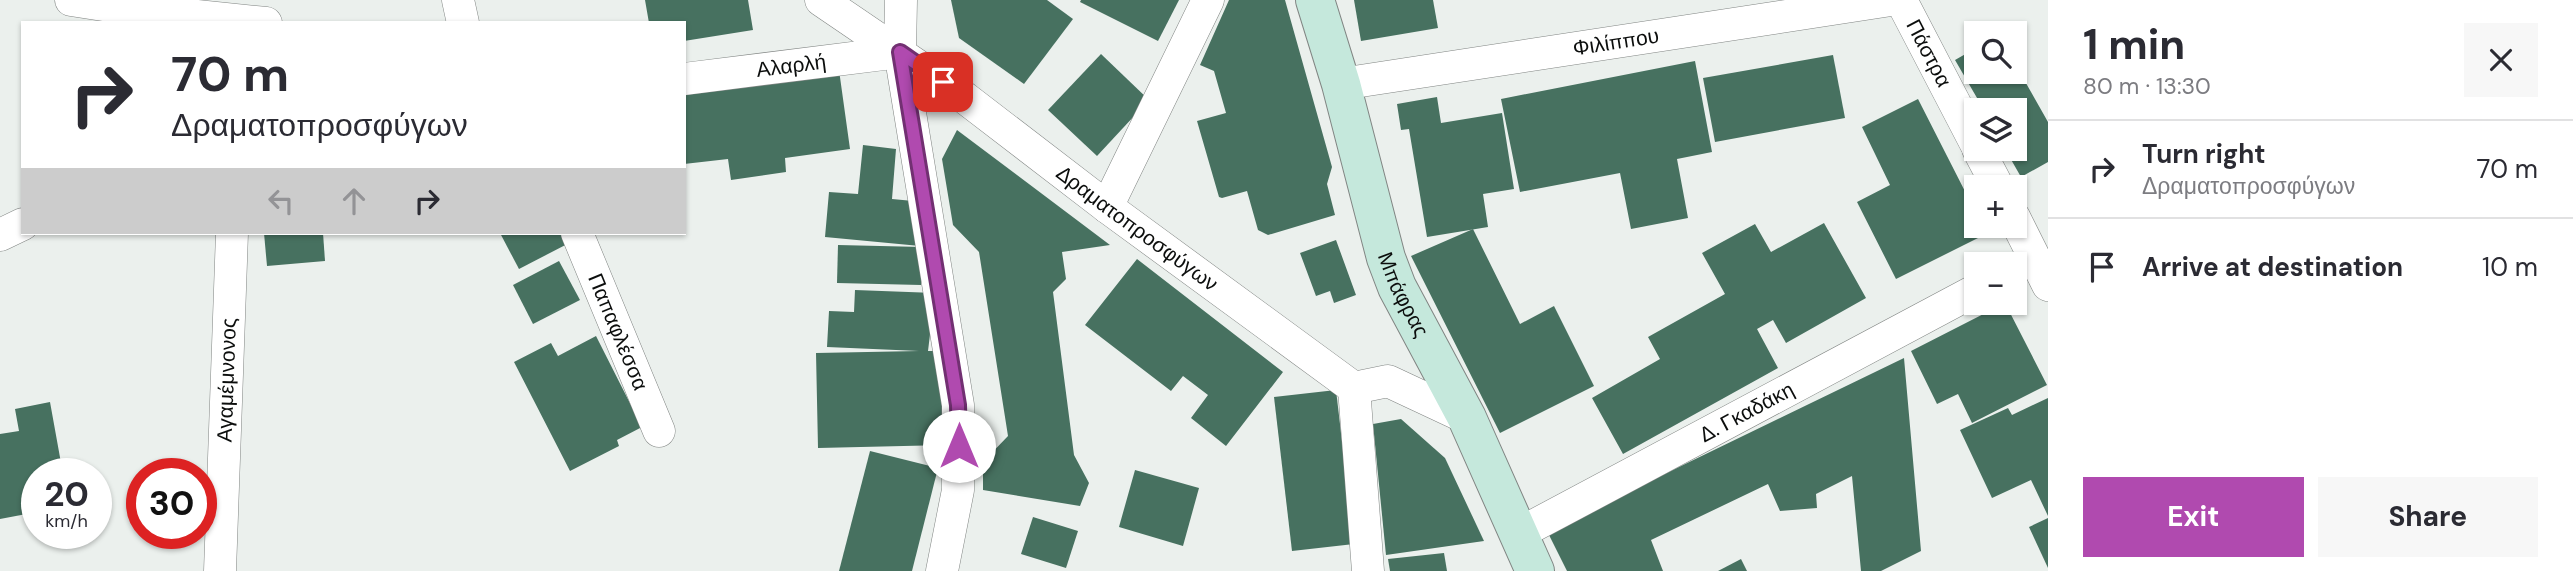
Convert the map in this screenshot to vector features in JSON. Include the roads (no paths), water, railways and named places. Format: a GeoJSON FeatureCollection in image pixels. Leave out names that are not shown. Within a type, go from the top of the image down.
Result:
{"type":"FeatureCollection","features":[{"type":"Feature","properties":{"kind":"street"},"geometry":{"type":"LineString","coordinates":[[71,0],[251,21]]}},
{"type":"Feature","properties":{"kind":"street"},"geometry":{"type":"LineString","coordinates":[[458,0],[463,21]]}},
{"type":"Feature","properties":{"kind":"street","name":"Δραματοπροσφύγων"},"geometry":{"type":"LineString","coordinates":[[821,0],[965,98],[1354,388]]}},
{"type":"Feature","properties":{"kind":"street"},"geometry":{"type":"LineString","coordinates":[[901,0],[900,52],[958,405],[958,490],[942,571]]}},
{"type":"Feature","properties":{"kind":"street"},"geometry":{"type":"LineString","coordinates":[[1107,206],[1208,0]]}},
{"type":"Feature","properties":{"kind":"street","name":"Μπάφρας"},"geometry":{"type":"LineString","coordinates":[[1315,0],[1341,84],[1386,258],[1397,287],[1467,418],[1535,571]]}},
{"type":"Feature","properties":{"kind":"street","name":"Φιλίππου"},"geometry":{"type":"LineString","coordinates":[[1341,84],[1891,0]]}},
{"type":"Feature","properties":{"kind":"street","name":"Πάστρα"},"geometry":{"type":"LineString","coordinates":[[1901,0],[1964,121]]}},
{"type":"Feature","properties":{"kind":"street","name":"Αλαρλή"},"geometry":{"type":"LineString","coordinates":[[686,79],[900,52]]}},
{"type":"Feature","properties":{"kind":"street"},"geometry":{"type":"LineString","coordinates":[[0,235],[21,225]]}},
{"type":"Feature","properties":{"kind":"street","name":"Αγαμέμνονος"},"geometry":{"type":"LineString","coordinates":[[225,569],[232,235]]}},
{"type":"Feature","properties":{"kind":"street","name":"Παπαφλέσσα"},"geometry":{"type":"LineString","coordinates":[[578,235],[659,431]]}},
{"type":"Feature","properties":{"kind":"street"},"geometry":{"type":"LineString","coordinates":[[2023,238],[2036,266]]}},
{"type":"Feature","properties":{"kind":"street","name":"Δ. Γκαδάκη"},"geometry":{"type":"LineString","coordinates":[[1520,534],[1964,296]]}},
{"type":"Feature","properties":{"kind":"street"},"geometry":{"type":"LineString","coordinates":[[1367,571],[1354,388],[1388,381],[1467,418]]}}]}
